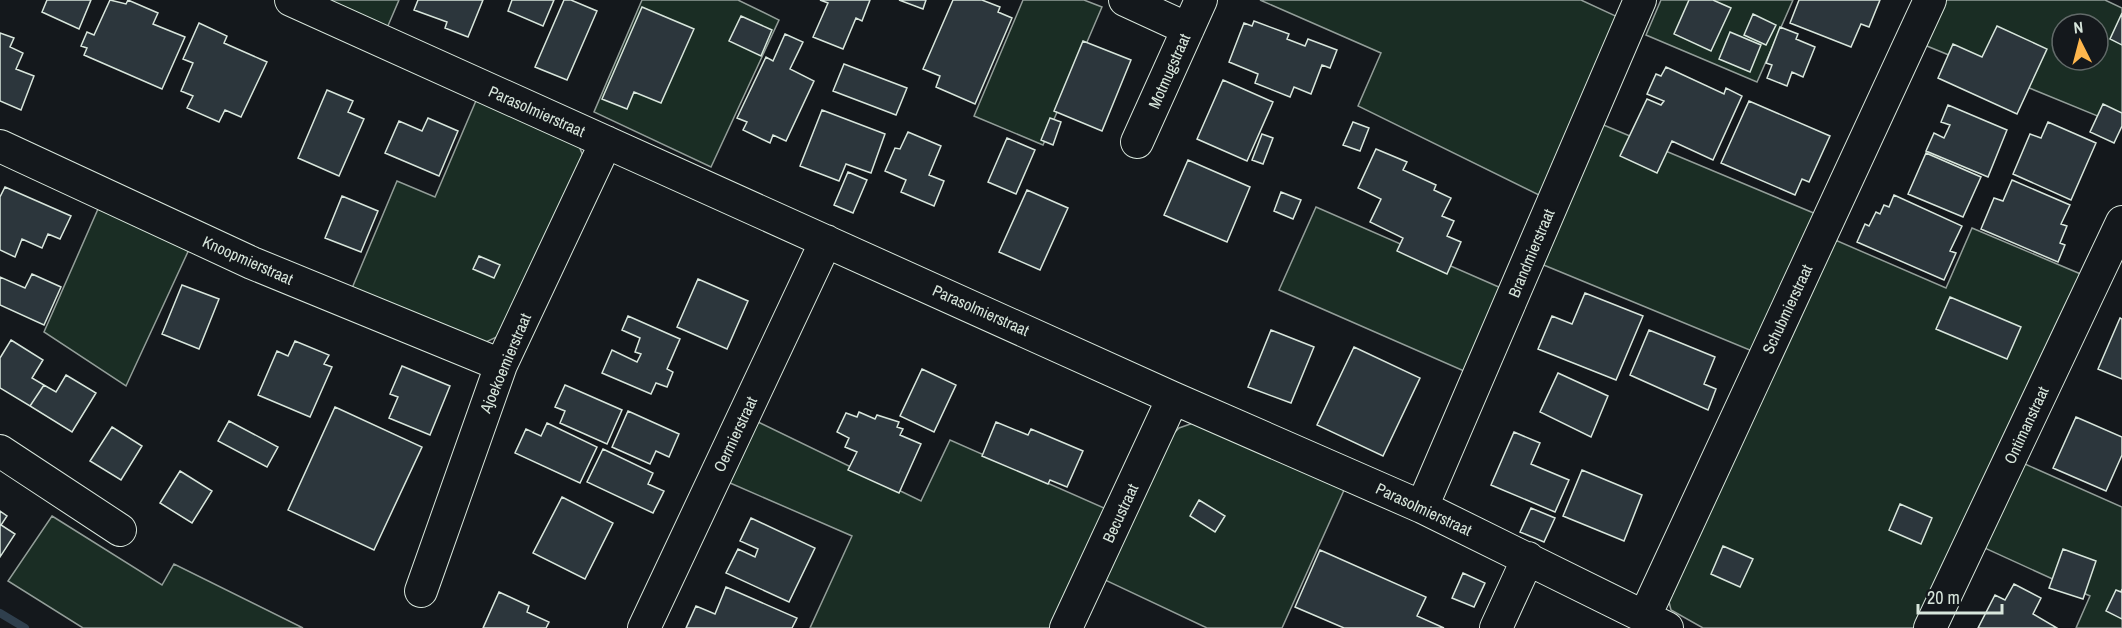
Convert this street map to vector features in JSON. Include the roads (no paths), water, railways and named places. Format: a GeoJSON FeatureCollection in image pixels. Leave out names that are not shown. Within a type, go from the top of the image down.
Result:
{"type":"FeatureCollection","features":[{"type":"Feature","properties":{"kind":"street","name":"Parasolmierstraat"},"geometry":{"type":"LineString","coordinates":[[291,0],[1173,398],[1422,507],[1656,623]]}},
{"type":"Feature","properties":{"kind":"street"},"geometry":{"type":"LineString","coordinates":[[1125,0],[1188,29]]}},
{"type":"Feature","properties":{"kind":"street","name":"Motmugstraat"},"geometry":{"type":"LineString","coordinates":[[1137,142],[1201,0]]}},
{"type":"Feature","properties":{"kind":"street","name":"Brandmierstraat"},"geometry":{"type":"LineString","coordinates":[[1422,507],[1640,0]]}},
{"type":"Feature","properties":{"kind":"street","name":"Schubmierstraat"},"geometry":{"type":"LineString","coordinates":[[1656,623],[1930,0]]}},
{"type":"Feature","properties":{"kind":"street","name":"Ajoekoemierstraat"},"geometry":{"type":"LineString","coordinates":[[421,591],[501,365],[606,142]]}},
{"type":"Feature","properties":{"kind":"street","name":"Knoopmierstraat"},"geometry":{"type":"LineString","coordinates":[[0,146],[252,263],[501,365]]}},
{"type":"Feature","properties":{"kind":"street","name":"Ontimanstraat"},"geometry":{"type":"LineString","coordinates":[[1929,628],[2122,222]]}},
{"type":"Feature","properties":{"kind":"street","name":"Oermierstraat"},"geometry":{"type":"LineString","coordinates":[[644,628],[826,241]]}},
{"type":"Feature","properties":{"kind":"street","name":"Becustraat"},"geometry":{"type":"LineString","coordinates":[[1066,628],[1173,398]]}},
{"type":"Feature","properties":{"kind":"street"},"geometry":{"type":"LineString","coordinates":[[0,451],[120,530]]}},
{"type":"Feature","properties":{"kind":"street"},"geometry":{"type":"LineString","coordinates":[[1496,628],[1528,558]]}},
{"type":"Feature","properties":{"kind":"waterway"},"geometry":{"type":"LineString","coordinates":[[0,613],[25,628]]}}]}
